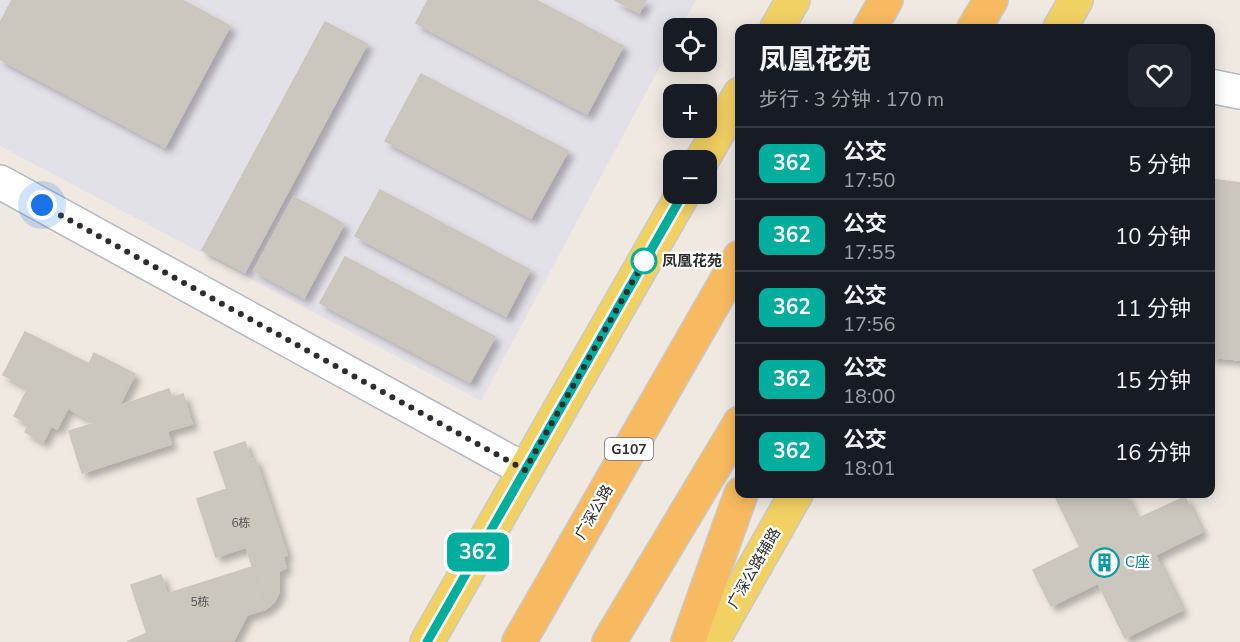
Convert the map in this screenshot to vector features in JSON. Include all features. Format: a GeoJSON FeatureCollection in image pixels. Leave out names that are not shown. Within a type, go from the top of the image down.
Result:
{"type":"FeatureCollection","features":[{"type":"Feature","properties":{"kind":"highway"},"geometry":{"type":"LineString","coordinates":[[872,24],[886,0]]}},
{"type":"Feature","properties":{"kind":"highway"},"geometry":{"type":"LineString","coordinates":[[976,24],[991,0]]}},
{"type":"Feature","properties":{"kind":"highway","name":"广深公路"},"geometry":{"type":"LineString","coordinates":[[519,642],[735,266]]}},
{"type":"Feature","properties":{"kind":"highway"},"geometry":{"type":"LineString","coordinates":[[609,642],[735,431]]}},
{"type":"Feature","properties":{"kind":"highway"},"geometry":{"type":"LineString","coordinates":[[688,642],[740,498]]}},
{"type":"Feature","properties":{"kind":"main road"},"geometry":{"type":"LineString","coordinates":[[779,24],[793,0]]}},
{"type":"Feature","properties":{"kind":"main road"},"geometry":{"type":"LineString","coordinates":[[1062,24],[1076,0]]}},
{"type":"Feature","properties":{"kind":"main road"},"geometry":{"type":"LineString","coordinates":[[708,150],[735,103]]}},
{"type":"Feature","properties":{"kind":"main road"},"geometry":{"type":"LineString","coordinates":[[427,642],[677,204]]}},
{"type":"Feature","properties":{"kind":"main road","name":"广深公路辅路"},"geometry":{"type":"LineString","coordinates":[[712,642],[794,498]]}},
{"type":"Feature","properties":{"kind":"street"},"geometry":{"type":"LineString","coordinates":[[1215,87],[1240,92]]}},
{"type":"Feature","properties":{"kind":"street"},"geometry":{"type":"LineString","coordinates":[[0,182],[525,470]]}},
{"type":"Feature","properties":{"kind":"shaded area"},"geometry":{"type":"Polygon","coordinates":[[[0,0],[696,0],[686,18],[663,18],[663,61],[481,401],[0,146],[0,0]]]}},
{"type":"Feature","properties":{"kind":"building"},"geometry":{"type":"Polygon","coordinates":[[[12,0],[182,0],[230,26],[165,147],[0,59],[0,23],[12,0]]]}},
{"type":"Feature","properties":{"kind":"building"},"geometry":{"type":"Polygon","coordinates":[[[428,0],[536,0],[623,46],[587,114],[416,23],[428,0]]]}},
{"type":"Feature","properties":{"kind":"building"},"geometry":{"type":"Polygon","coordinates":[[[615,0],[646,0],[639,13],[615,0]]]}},
{"type":"Feature","properties":{"kind":"building"},"geometry":{"type":"Polygon","coordinates":[[[325,22],[367,44],[245,272],[202,250],[325,22]]]}},
{"type":"Feature","properties":{"kind":"building"},"geometry":{"type":"Polygon","coordinates":[[[421,74],[568,151],[531,218],[385,141],[421,74]]]}},
{"type":"Feature","properties":{"kind":"building"},"geometry":{"type":"Polygon","coordinates":[[[1215,180],[1240,183],[1240,360],[1215,358],[1215,180]]]}},
{"type":"Feature","properties":{"kind":"building"},"geometry":{"type":"Polygon","coordinates":[[[380,190],[530,270],[506,316],[355,236],[380,190]]]}},
{"type":"Feature","properties":{"kind":"building"},"geometry":{"type":"Polygon","coordinates":[[[294,197],[344,224],[304,298],[254,271],[294,197]]]}},
{"type":"Feature","properties":{"kind":"building"},"geometry":{"type":"Polygon","coordinates":[[[345,257],[495,337],[470,382],[320,303],[345,257]]]}},
{"type":"Feature","properties":{"kind":"building"},"geometry":{"type":"Polygon","coordinates":[[[25,332],[89,364],[94,353],[135,374],[119,406],[169,389],[172,398],[183,394],[192,424],[167,431],[171,444],[82,473],[69,431],[96,423],[68,408],[57,429],[51,426],[43,442],[25,432],[29,424],[14,416],[28,388],[3,375],[25,332]]]}},
{"type":"Feature","properties":{"kind":"building"},"geometry":{"type":"Polygon","coordinates":[[[245,442],[251,460],[255,459],[287,555],[283,557],[286,568],[279,571],[279,592],[274,602],[266,609],[246,547],[216,557],[197,499],[227,489],[214,452],[245,442]]]}},
{"type":"Feature","properties":{"kind":"building","name":"C座"},"geometry":{"type":"Polygon","coordinates":[[[1056,498],[1127,498],[1137,519],[1185,498],[1202,532],[1155,555],[1182,610],[1125,638],[1098,583],[1051,606],[1033,570],[1080,547],[1056,498]]]}},
{"type":"Feature","properties":{"kind":"building"},"geometry":{"type":"Polygon","coordinates":[[[252,567],[266,609],[247,615],[233,642],[127,642],[147,633],[131,585],[161,575],[167,594],[252,567]]]}},
{"type":"Feature","properties":{"kind":"bus line","name":"362"},"geometry":{"type":"LineString","coordinates":[[427,642],[677,204]]}},
{"type":"Feature","properties":{"kind":"place","name":"凤凰花苑"},"geometry":{"type":"Point","coordinates":[644,261]}},
{"type":"Feature","properties":{"kind":"place","name":"C座"},"geometry":{"type":"Point","coordinates":[1104,562]}},
{"type":"Feature","properties":{"kind":"route"},"geometry":{"type":"LineString","coordinates":[[42,205],[525,470],[649,253],[644,261]]}}]}
